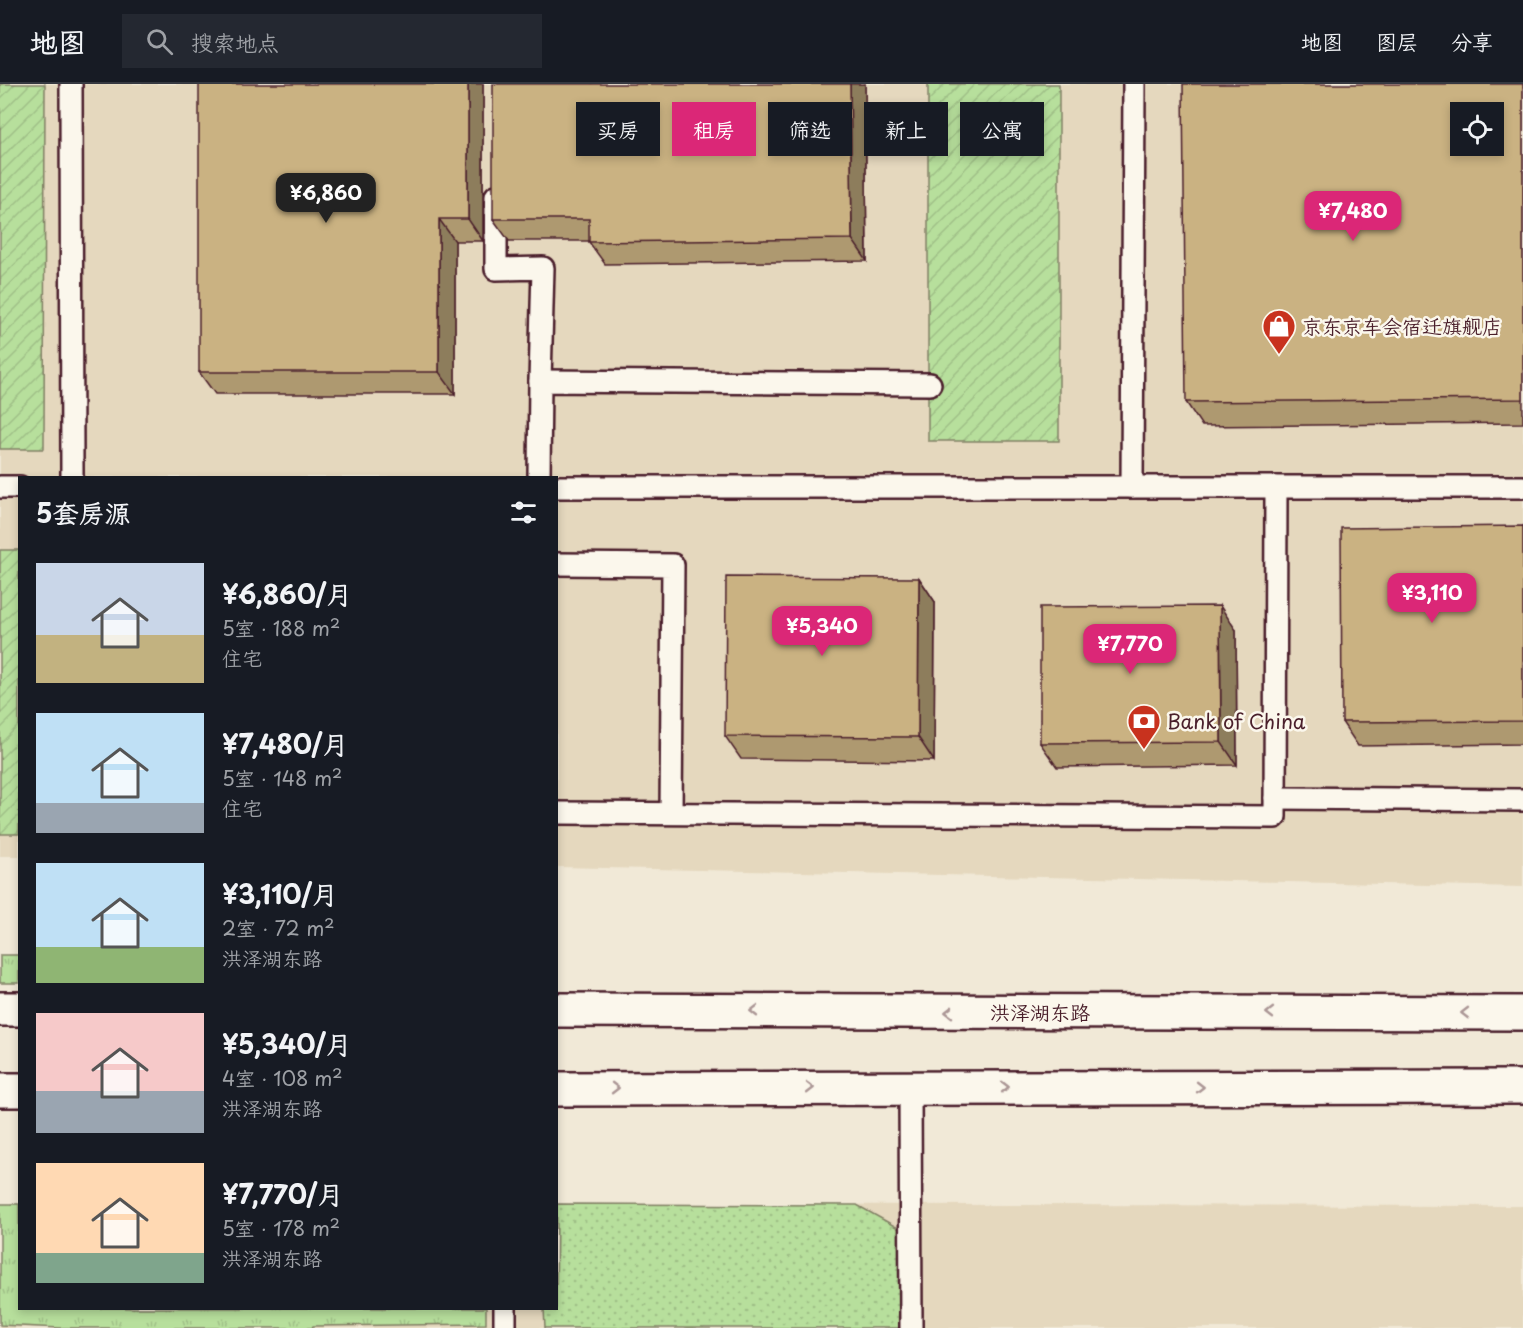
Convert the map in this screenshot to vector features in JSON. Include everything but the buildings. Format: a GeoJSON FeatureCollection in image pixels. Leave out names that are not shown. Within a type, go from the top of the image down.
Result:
{"type":"FeatureCollection","features":[{"type":"Feature","properties":{"kind":"main road"},"geometry":{"type":"LineString","coordinates":[[0,1009],[18,1009]]}},
{"type":"Feature","properties":{"kind":"main road","name":"洪泽湖东路"},"geometry":{"type":"LineString","coordinates":[[558,1010],[1523,1013]]}},
{"type":"Feature","properties":{"kind":"main road"},"geometry":{"type":"LineString","coordinates":[[558,1089],[1523,1088]]}},
{"type":"Feature","properties":{"kind":"main road"},"geometry":{"type":"LineString","coordinates":[[0,1090],[18,1090]]}},
{"type":"Feature","properties":{"kind":"lane"},"geometry":{"type":"LineString","coordinates":[[71,84],[72,476]]}},
{"type":"Feature","properties":{"kind":"lane"},"geometry":{"type":"LineString","coordinates":[[1132,487],[1134,84]]}},
{"type":"Feature","properties":{"kind":"lane"},"geometry":{"type":"LineString","coordinates":[[496,176],[496,269],[543,268],[539,476]]}},
{"type":"Feature","properties":{"kind":"lane"},"geometry":{"type":"LineString","coordinates":[[540,381],[930,384]]}},
{"type":"Feature","properties":{"kind":"lane"},"geometry":{"type":"LineString","coordinates":[[0,487],[18,487]]}},
{"type":"Feature","properties":{"kind":"lane"},"geometry":{"type":"LineString","coordinates":[[558,487],[1523,487]]}},
{"type":"Feature","properties":{"kind":"lane"},"geometry":{"type":"LineString","coordinates":[[558,813],[1275,817],[1276,487]]}},
{"type":"Feature","properties":{"kind":"lane"},"geometry":{"type":"LineString","coordinates":[[558,564],[673,565],[671,813]]}},
{"type":"Feature","properties":{"kind":"lane"},"geometry":{"type":"LineString","coordinates":[[1275,798],[1523,800]]}},
{"type":"Feature","properties":{"kind":"lane"},"geometry":{"type":"LineString","coordinates":[[910,1088],[911,1328]]}},
{"type":"Feature","properties":{"kind":"lane"},"geometry":{"type":"LineString","coordinates":[[504,1310],[505,1328]]}},
{"type":"Feature","properties":{"kind":"shaded area"},"geometry":{"type":"Polygon","coordinates":[[[0,84],[1523,84],[1523,887],[558,867],[558,476],[18,476],[18,856],[0,856],[0,84]]]}},
{"type":"Feature","properties":{"kind":"shaded area"},"geometry":{"type":"Polygon","coordinates":[[[0,1204],[18,1204],[18,1310],[558,1310],[558,1204],[1523,1206],[1523,1328],[0,1328],[0,1204]]]}},
{"type":"Feature","properties":{"kind":"green space"},"geometry":{"type":"Polygon","coordinates":[[[0,84],[45,84],[44,449],[0,449],[0,84]]]}},
{"type":"Feature","properties":{"kind":"green space"},"geometry":{"type":"Polygon","coordinates":[[[928,84],[1059,84],[1059,441],[928,441],[928,156],[948,156],[948,102],[928,102],[928,84]]]}},
{"type":"Feature","properties":{"kind":"green space"},"geometry":{"type":"Polygon","coordinates":[[[0,550],[18,550],[18,834],[0,834],[0,550]]]}},
{"type":"Feature","properties":{"kind":"green space"},"geometry":{"type":"Polygon","coordinates":[[[0,955],[18,955],[18,983],[0,983],[0,955]]]}},
{"type":"Feature","properties":{"kind":"green space"},"geometry":{"type":"Polygon","coordinates":[[[0,1204],[18,1204],[18,1310],[486,1310],[486,1324],[313,1326],[312,1328],[60,1328],[0,1325],[0,1204]]]}},
{"type":"Feature","properties":{"kind":"green space"},"geometry":{"type":"Polygon","coordinates":[[[558,1204],[857,1205],[907,1233],[907,1328],[545,1328],[544,1310],[558,1310],[558,1204]]]}},
{"type":"Feature","properties":{"kind":"place","name":"京东京车会宿迁旗舰店"},"geometry":{"type":"Point","coordinates":[1279,355]}},
{"type":"Feature","properties":{"kind":"place","name":"Bank of China"},"geometry":{"type":"Point","coordinates":[1144,750]}}]}
